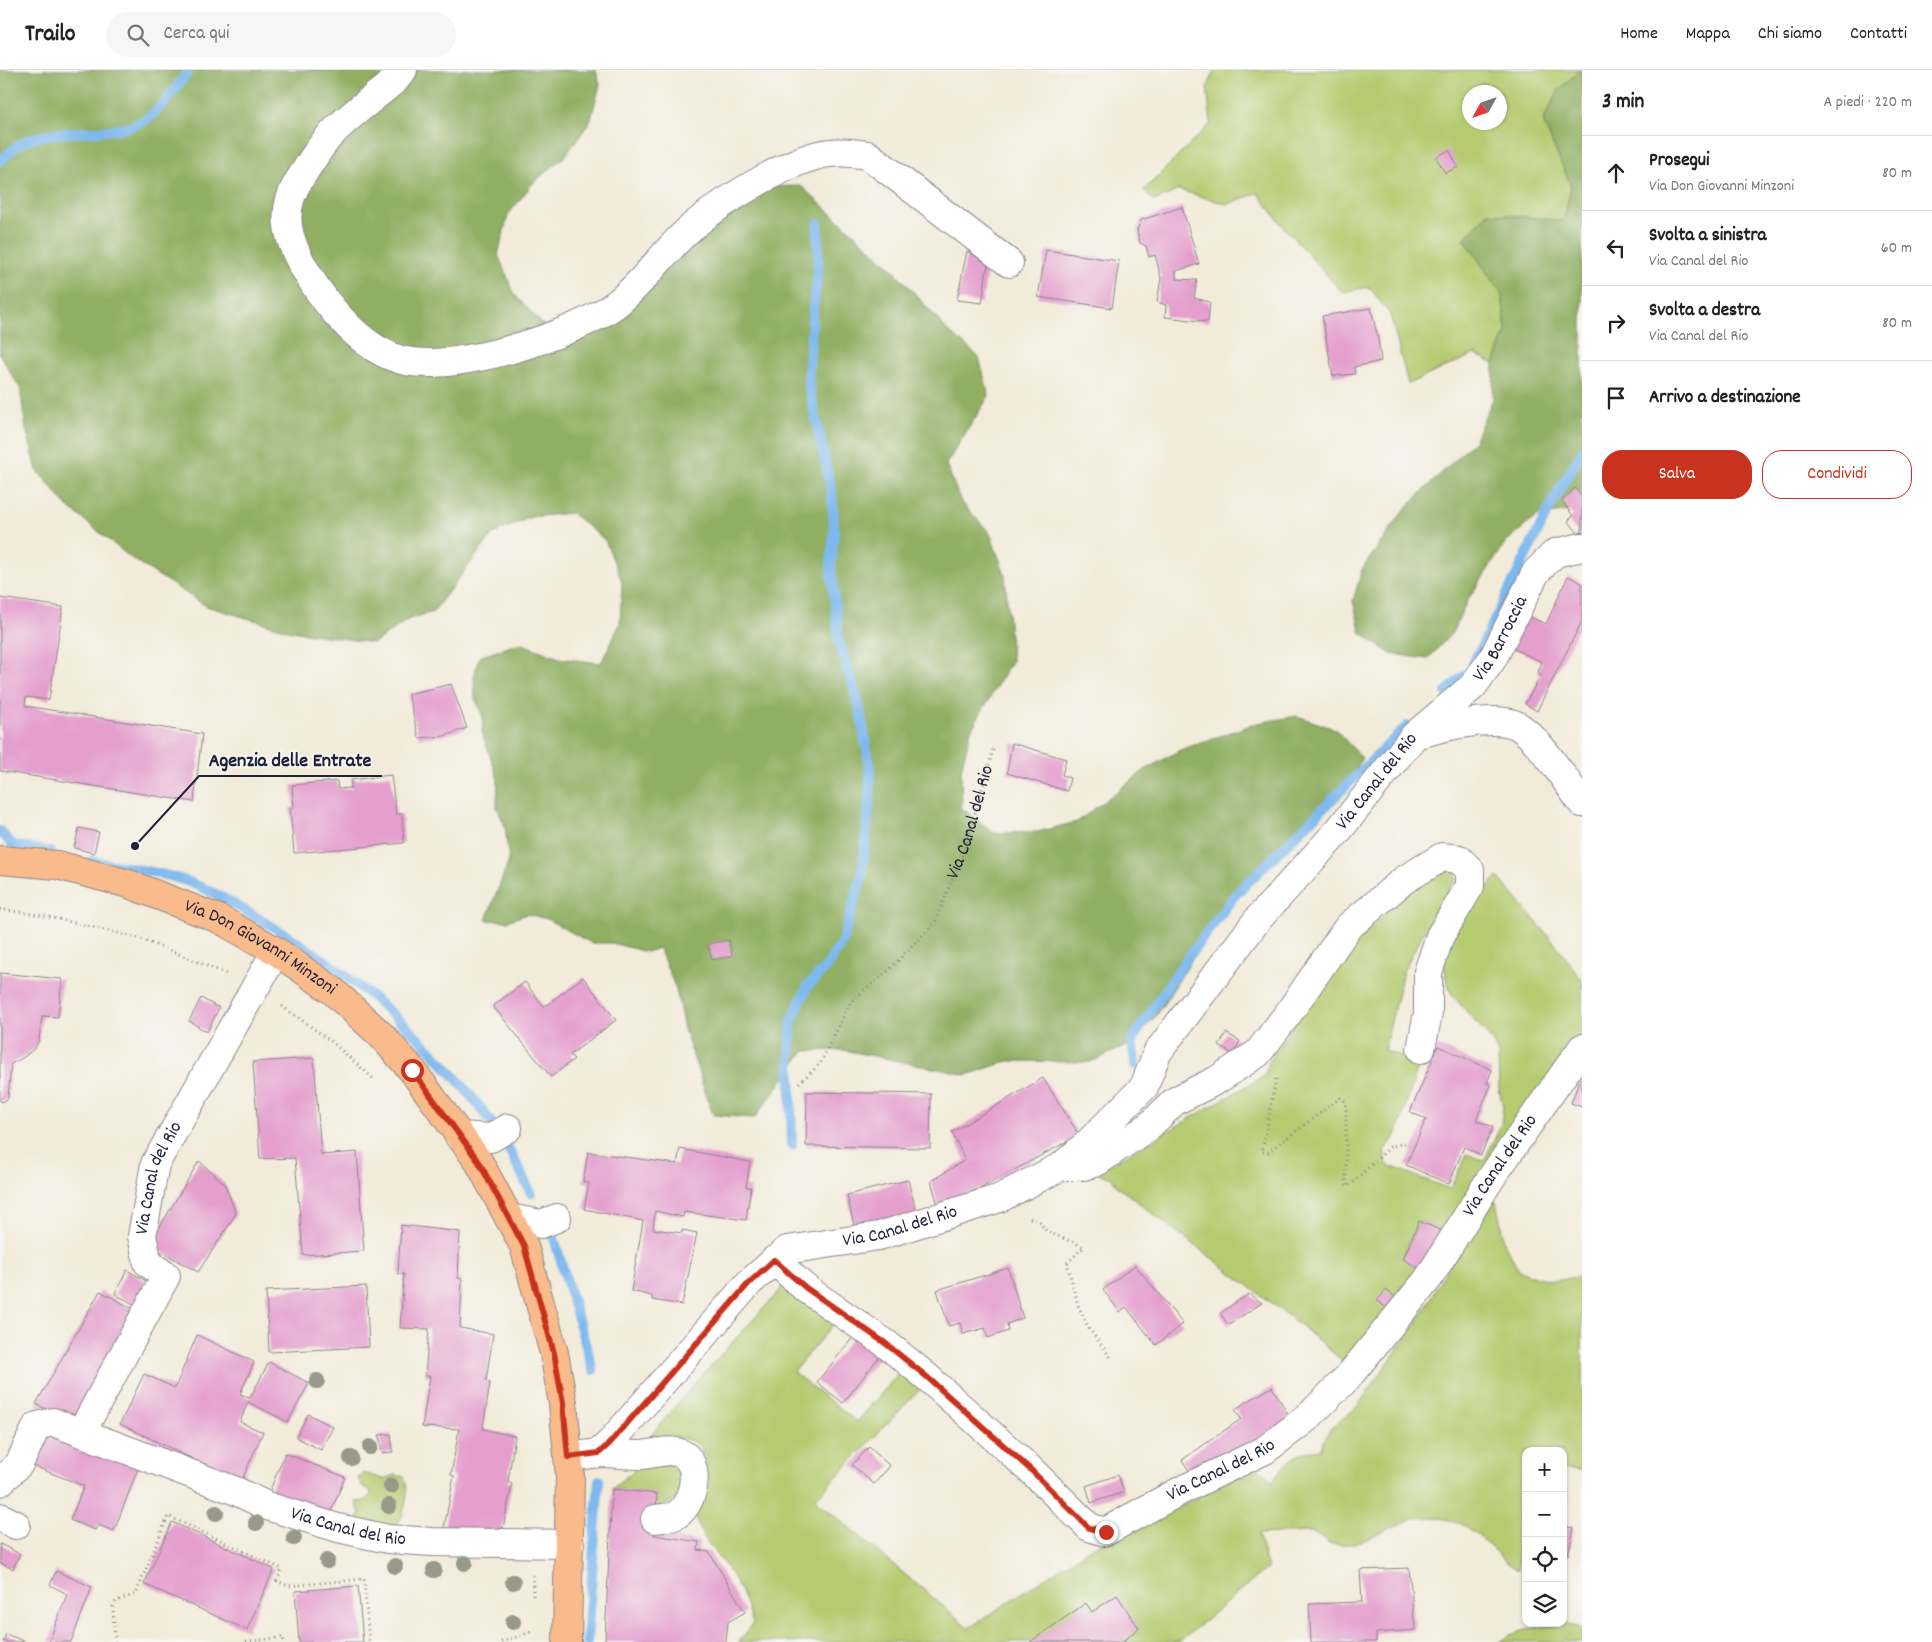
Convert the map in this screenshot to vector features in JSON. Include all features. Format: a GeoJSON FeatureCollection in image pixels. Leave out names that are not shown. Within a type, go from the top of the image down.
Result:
{"type":"FeatureCollection","features":[{"type":"Feature","properties":{"kind":"main road","name":"Via Don Giovanni Minzoni"},"geometry":{"type":"LineString","coordinates":[[0,860],[57,866],[129,884],[219,919],[276,951],[332,992],[382,1036],[412,1070],[479,1162],[524,1246],[554,1353],[563,1403],[571,1507],[567,1642]]}},
{"type":"Feature","properties":{"kind":"street"},"geometry":{"type":"LineString","coordinates":[[403,70],[395,80],[327,139],[291,192],[286,227],[297,256],[320,294],[344,322],[372,347],[405,362],[454,362],[521,347],[596,317],[618,303],[692,226],[738,194],[769,176],[821,154],[844,151],[868,155],[1009,263]]}},
{"type":"Feature","properties":{"kind":"street","name":"Via Barroccia"},"geometry":{"type":"LineString","coordinates":[[1414,736],[1473,686],[1493,658],[1536,572],[1555,553],[1582,547]]}},
{"type":"Feature","properties":{"kind":"street","name":"Via Canal del Rio"},"geometry":{"type":"LineString","coordinates":[[604,1448],[749,1283],[787,1250],[879,1236],[1000,1198],[1062,1166],[1144,1087],[1157,1053],[1186,1012],[1258,919],[1338,831],[1414,736],[1452,724],[1501,722],[1514,724],[1530,734],[1582,803]]}},
{"type":"Feature","properties":{"kind":"street"},"geometry":{"type":"LineString","coordinates":[[1062,1166],[1083,1166],[1098,1162],[1148,1127],[1175,1101],[1217,1080],[1258,1053],[1290,1011],[1348,927],[1404,880],[1442,857],[1459,859],[1470,870],[1470,886],[1440,936],[1428,972],[1428,1013],[1421,1050]]}},
{"type":"Feature","properties":{"kind":"street","name":"Via Canal del Rio"},"geometry":{"type":"LineString","coordinates":[[81,1433],[166,1276],[148,1263],[142,1236],[155,1164],[276,951]]}},
{"type":"Feature","properties":{"kind":"street","name":"Via Canal del Rio"},"geometry":{"type":"LineString","coordinates":[[774,1260],[806,1288],[885,1343],[927,1377],[1032,1471],[1089,1528],[1106,1532],[1180,1491],[1265,1450],[1307,1418],[1348,1377],[1428,1279],[1491,1178],[1582,1048]]}},
{"type":"Feature","properties":{"kind":"street"},"geometry":{"type":"LineString","coordinates":[[460,1136],[490,1138],[508,1128]]}},
{"type":"Feature","properties":{"kind":"street"},"geometry":{"type":"LineString","coordinates":[[509,1218],[541,1224],[557,1218]]}},
{"type":"Feature","properties":{"kind":"street","name":"Via Canal del Rio"},"geometry":{"type":"LineString","coordinates":[[0,1482],[19,1464],[37,1426],[53,1422],[236,1491],[267,1506],[338,1528],[388,1539],[570,1544]]}},
{"type":"Feature","properties":{"kind":"street"},"geometry":{"type":"LineString","coordinates":[[568,1457],[604,1448],[644,1455],[661,1451],[684,1455],[692,1464],[693,1488],[683,1508],[675,1516],[655,1519]]}},
{"type":"Feature","properties":{"kind":"path","name":"Via Canal del Rio"},"geometry":{"type":"LineString","coordinates":[[799,1083],[820,1064],[851,1001],[890,970],[935,922],[967,843],[994,746]]}},
{"type":"Feature","properties":{"kind":"path"},"geometry":{"type":"LineString","coordinates":[[0,909],[45,916],[139,938],[217,968],[280,1004],[332,1042],[378,1084]]}},
{"type":"Feature","properties":{"kind":"path"},"geometry":{"type":"LineString","coordinates":[[1278,1072],[1262,1152],[1268,1152],[1340,1098],[1345,1100],[1346,1110],[1346,1184],[1348,1187],[1390,1147],[1407,1142]]}},
{"type":"Feature","properties":{"kind":"path"},"geometry":{"type":"LineString","coordinates":[[1000,1198],[1026,1216],[1040,1222],[1046,1231],[1084,1247],[1067,1263],[1078,1305],[1088,1327],[1111,1358]]}},
{"type":"Feature","properties":{"kind":"path"},"geometry":{"type":"LineString","coordinates":[[116,1642],[113,1607],[116,1601],[136,1594],[168,1516],[282,1568],[277,1581],[288,1586],[364,1579],[369,1642]]}},
{"type":"Feature","properties":{"kind":"path"},"geometry":{"type":"LineString","coordinates":[[532,1544],[533,1604]]}},
{"type":"Feature","properties":{"kind":"path"},"geometry":{"type":"LineString","coordinates":[[501,1642],[533,1633],[534,1622]]}},
{"type":"Feature","properties":{"kind":"path"},"geometry":{"type":"LineString","coordinates":[[246,1642],[283,1637],[284,1642]]}},
{"type":"Feature","properties":{"kind":"green space"},"geometry":{"type":"Polygon","coordinates":[[[0,70],[596,70],[600,85],[590,122],[565,156],[533,183],[508,215],[498,255],[515,295],[544,326],[599,334],[635,303],[724,206],[761,187],[801,186],[893,269],[948,331],[979,357],[989,396],[946,464],[961,502],[990,533],[1005,575],[1012,660],[971,730],[961,770],[962,808],[994,833],[1037,832],[1077,822],[1145,770],[1180,750],[1257,723],[1297,716],[1335,729],[1362,758],[1343,795],[1224,909],[1156,1016],[1127,1046],[1090,1062],[1008,1061],[967,1075],[844,1050],[804,1051],[755,1118],[713,1115],[684,1029],[676,989],[659,948],[646,952],[612,943],[591,943],[547,919],[527,914],[507,921],[486,920],[509,861],[505,826],[497,807],[498,779],[482,732],[483,717],[475,698],[474,677],[479,657],[520,643],[559,658],[601,663],[620,624],[622,581],[605,540],[571,513],[531,517],[493,534],[433,612],[409,619],[374,643],[291,631],[206,606],[131,558],[67,506],[37,470],[26,429],[20,388],[0,355],[0,70]]]}},
{"type":"Feature","properties":{"kind":"green space"},"geometry":{"type":"Polygon","coordinates":[[[1215,70],[1579,70],[1559,90],[1543,121],[1571,186],[1564,221],[1488,213],[1464,239],[1502,294],[1506,331],[1494,364],[1475,354],[1408,384],[1390,314],[1369,287],[1342,292],[1282,225],[1258,193],[1227,204],[1179,190],[1154,201],[1144,190],[1211,123],[1207,88],[1215,70]]]}},
{"type":"Feature","properties":{"kind":"green space"},"geometry":{"type":"Polygon","coordinates":[[[1579,70],[1582,70],[1582,509],[1537,516],[1507,541],[1467,601],[1452,633],[1428,659],[1391,654],[1361,633],[1353,601],[1362,569],[1405,509],[1474,441],[1493,399],[1494,364],[1506,331],[1502,294],[1464,239],[1488,213],[1564,221],[1571,186],[1543,121],[1559,90],[1579,70]]]}},
{"type":"Feature","properties":{"kind":"green space"},"geometry":{"type":"Polygon","coordinates":[[[1439,867],[1455,872],[1456,880],[1438,906],[1403,971],[1384,1051],[1420,1061],[1396,1136],[1384,1150],[1387,1165],[1450,1189],[1467,1154],[1484,1161],[1501,1125],[1503,1107],[1499,1089],[1498,1052],[1490,1038],[1452,995],[1446,978],[1444,957],[1468,905],[1498,877],[1562,952],[1582,981],[1582,1043],[1442,1231],[1419,1221],[1403,1258],[1424,1272],[1350,1367],[1295,1321],[1118,1187],[1112,1178],[1091,1171],[1116,1161],[1264,1076],[1270,1060],[1337,961],[1395,904],[1439,867]]]}},
{"type":"Feature","properties":{"kind":"green space"},"geometry":{"type":"Polygon","coordinates":[[[1496,1201],[1505,1245],[1520,1272],[1553,1281],[1582,1276],[1582,1470],[1567,1469],[1567,1447],[1522,1447],[1522,1513],[1520,1518],[1518,1570],[1466,1527],[1443,1519],[1419,1518],[1397,1525],[1363,1541],[1350,1544],[1329,1544],[1313,1532],[1258,1534],[1268,1568],[1179,1642],[739,1642],[753,1623],[736,1582],[700,1530],[695,1511],[695,1503],[705,1468],[703,1452],[698,1445],[686,1439],[673,1438],[646,1441],[696,1382],[786,1284],[836,1321],[793,1372],[857,1422],[903,1368],[923,1386],[815,1499],[969,1628],[1092,1547],[1136,1530],[1256,1466],[1273,1482],[1292,1459],[1304,1452],[1320,1449],[1330,1429],[1357,1407],[1423,1313],[1479,1211],[1496,1201]]]}},
{"type":"Feature","properties":{"kind":"green space"},"geometry":{"type":"Polygon","coordinates":[[[677,1463],[683,1473],[676,1500],[656,1509],[656,1494],[612,1489],[641,1467],[677,1463]]]}},
{"type":"Feature","properties":{"kind":"green space"},"geometry":{"type":"Polygon","coordinates":[[[363,1473],[383,1479],[395,1475],[404,1477],[407,1490],[406,1504],[395,1529],[357,1522],[360,1514],[356,1502],[365,1501],[371,1494],[370,1490],[362,1486],[358,1479],[363,1473]]]}},
{"type":"Feature","properties":{"kind":"green space"},"geometry":{"type":"Polygon","coordinates":[[[1567,1624],[1582,1628],[1582,1642],[1499,1642],[1523,1631],[1539,1627],[1567,1627],[1567,1624]]]}},
{"type":"Feature","properties":{"kind":"building"},"geometry":{"type":"Polygon","coordinates":[[[1449,150],[1458,167],[1445,173],[1436,157],[1449,150]]]}},
{"type":"Feature","properties":{"kind":"building"},"geometry":{"type":"Polygon","coordinates":[[[1182,207],[1199,264],[1176,271],[1176,279],[1197,280],[1194,298],[1210,302],[1208,322],[1165,317],[1166,305],[1157,302],[1161,278],[1155,255],[1149,257],[1146,246],[1140,243],[1137,230],[1141,220],[1182,207]]]}},
{"type":"Feature","properties":{"kind":"building"},"geometry":{"type":"Polygon","coordinates":[[[1046,250],[1119,261],[1112,308],[1038,297],[1046,250]]]}},
{"type":"Feature","properties":{"kind":"building"},"geometry":{"type":"Polygon","coordinates":[[[967,251],[988,263],[982,303],[957,300],[967,251]]]}},
{"type":"Feature","properties":{"kind":"building"},"geometry":{"type":"Polygon","coordinates":[[[1371,308],[1381,361],[1354,367],[1355,374],[1333,376],[1322,316],[1371,308]]]}},
{"type":"Feature","properties":{"kind":"building"},"geometry":{"type":"Polygon","coordinates":[[[1575,488],[1582,496],[1582,533],[1580,535],[1568,521],[1573,516],[1562,501],[1575,488]]]}},
{"type":"Feature","properties":{"kind":"building"},"geometry":{"type":"Polygon","coordinates":[[[1568,576],[1582,583],[1582,621],[1537,711],[1525,704],[1541,675],[1538,672],[1542,662],[1512,648],[1525,615],[1546,624],[1568,576]]]}},
{"type":"Feature","properties":{"kind":"building"},"geometry":{"type":"Polygon","coordinates":[[[0,598],[63,607],[49,700],[26,697],[25,706],[202,734],[194,802],[0,771],[0,598]]]}},
{"type":"Feature","properties":{"kind":"building"},"geometry":{"type":"Polygon","coordinates":[[[451,684],[467,728],[444,736],[419,738],[408,694],[451,684]]]}},
{"type":"Feature","properties":{"kind":"building"},"geometry":{"type":"Polygon","coordinates":[[[1012,743],[1066,759],[1062,775],[1070,778],[1067,791],[1007,773],[1012,743]]]}},
{"type":"Feature","properties":{"kind":"building"},"geometry":{"type":"Polygon","coordinates":[[[391,775],[396,814],[402,814],[404,843],[294,853],[290,808],[294,807],[292,785],[337,781],[338,789],[351,788],[351,780],[391,775]]]}},
{"type":"Feature","properties":{"kind":"building"},"geometry":{"type":"Polygon","coordinates":[[[79,828],[99,832],[94,853],[74,848],[79,828]]]}},
{"type":"Feature","properties":{"kind":"building"},"geometry":{"type":"Polygon","coordinates":[[[729,940],[732,956],[712,960],[708,944],[729,940]]]}},
{"type":"Feature","properties":{"kind":"building"},"geometry":{"type":"Polygon","coordinates":[[[0,973],[62,979],[58,1017],[42,1016],[39,1040],[35,1048],[11,1064],[8,1098],[3,1102],[0,1101],[0,973]]]}},
{"type":"Feature","properties":{"kind":"building"},"geometry":{"type":"Polygon","coordinates":[[[583,977],[616,1020],[570,1055],[574,1059],[551,1077],[493,1006],[525,982],[544,1007],[583,977]]]}},
{"type":"Feature","properties":{"kind":"building"},"geometry":{"type":"Polygon","coordinates":[[[201,998],[219,1008],[207,1032],[189,1021],[201,998]]]}},
{"type":"Feature","properties":{"kind":"building"},"geometry":{"type":"Polygon","coordinates":[[[1226,1033],[1240,1041],[1233,1054],[1219,1046],[1226,1033]]]}},
{"type":"Feature","properties":{"kind":"building"},"geometry":{"type":"Polygon","coordinates":[[[1438,1046],[1492,1070],[1487,1083],[1491,1085],[1476,1120],[1493,1127],[1481,1155],[1464,1147],[1449,1184],[1406,1165],[1426,1119],[1410,1112],[1438,1046]]]}},
{"type":"Feature","properties":{"kind":"building"},"geometry":{"type":"Polygon","coordinates":[[[314,1058],[321,1155],[357,1152],[364,1251],[303,1255],[295,1158],[260,1159],[253,1062],[314,1058]]]}},
{"type":"Feature","properties":{"kind":"building"},"geometry":{"type":"Polygon","coordinates":[[[1043,1078],[1079,1135],[981,1188],[938,1205],[931,1181],[965,1160],[952,1132],[1043,1078]]]}},
{"type":"Feature","properties":{"kind":"building"},"geometry":{"type":"Polygon","coordinates":[[[1580,1079],[1582,1080],[1582,1107],[1571,1103],[1580,1079]]]}},
{"type":"Feature","properties":{"kind":"building"},"geometry":{"type":"Polygon","coordinates":[[[807,1092],[931,1094],[930,1148],[806,1146],[807,1092]]]}},
{"type":"Feature","properties":{"kind":"building"},"geometry":{"type":"Polygon","coordinates":[[[680,1149],[750,1162],[746,1187],[751,1187],[746,1220],[684,1212],[683,1217],[655,1211],[653,1229],[682,1233],[682,1230],[697,1233],[682,1305],[652,1300],[652,1296],[631,1291],[643,1221],[584,1209],[589,1183],[583,1182],[588,1152],[677,1164],[680,1149]]]}},
{"type":"Feature","properties":{"kind":"building"},"geometry":{"type":"Polygon","coordinates":[[[199,1161],[225,1184],[236,1214],[198,1272],[149,1245],[199,1161]]]}},
{"type":"Feature","properties":{"kind":"building"},"geometry":{"type":"Polygon","coordinates":[[[908,1180],[917,1214],[855,1230],[847,1195],[908,1180]]]}},
{"type":"Feature","properties":{"kind":"building"},"geometry":{"type":"Polygon","coordinates":[[[1419,1221],[1442,1231],[1420,1269],[1403,1259],[1419,1221]]]}},
{"type":"Feature","properties":{"kind":"building"},"geometry":{"type":"Polygon","coordinates":[[[401,1225],[460,1232],[458,1278],[462,1279],[460,1328],[493,1334],[486,1381],[490,1383],[483,1429],[515,1436],[508,1482],[512,1484],[502,1533],[444,1528],[454,1476],[451,1475],[459,1429],[422,1427],[430,1376],[425,1376],[429,1329],[400,1328],[404,1274],[398,1274],[401,1225]]]}},
{"type":"Feature","properties":{"kind":"building"},"geometry":{"type":"Polygon","coordinates":[[[1135,1265],[1183,1324],[1156,1345],[1126,1307],[1120,1312],[1103,1290],[1135,1265]]]}},
{"type":"Feature","properties":{"kind":"building"},"geometry":{"type":"Polygon","coordinates":[[[1008,1268],[1023,1318],[1007,1324],[1008,1331],[988,1338],[985,1328],[963,1334],[960,1323],[949,1326],[937,1290],[1008,1268]]]}},
{"type":"Feature","properties":{"kind":"building"},"geometry":{"type":"Polygon","coordinates":[[[127,1270],[153,1285],[139,1307],[115,1294],[127,1270]]]}},
{"type":"Feature","properties":{"kind":"building"},"geometry":{"type":"Polygon","coordinates":[[[366,1286],[369,1347],[269,1352],[266,1291],[366,1286]]]}},
{"type":"Feature","properties":{"kind":"building"},"geometry":{"type":"Polygon","coordinates":[[[1386,1290],[1402,1302],[1393,1313],[1377,1301],[1386,1290]]]}},
{"type":"Feature","properties":{"kind":"building"},"geometry":{"type":"Polygon","coordinates":[[[100,1291],[137,1311],[74,1422],[36,1404],[100,1291]]]}},
{"type":"Feature","properties":{"kind":"building"},"geometry":{"type":"Polygon","coordinates":[[[1249,1294],[1262,1303],[1228,1325],[1220,1313],[1249,1294]]]}},
{"type":"Feature","properties":{"kind":"building"},"geometry":{"type":"Polygon","coordinates":[[[197,1335],[254,1362],[240,1394],[250,1398],[269,1362],[309,1383],[288,1422],[248,1402],[240,1422],[263,1432],[241,1482],[120,1424],[144,1374],[175,1388],[197,1335]]]}},
{"type":"Feature","properties":{"kind":"building"},"geometry":{"type":"Polygon","coordinates":[[[854,1336],[880,1356],[843,1403],[817,1382],[854,1336]]]}},
{"type":"Feature","properties":{"kind":"building"},"geometry":{"type":"Polygon","coordinates":[[[1272,1387],[1291,1419],[1194,1478],[1182,1460],[1241,1419],[1235,1409],[1272,1387]]]}},
{"type":"Feature","properties":{"kind":"building"},"geometry":{"type":"Polygon","coordinates":[[[308,1414],[333,1427],[321,1450],[296,1437],[308,1414]]]}},
{"type":"Feature","properties":{"kind":"building"},"geometry":{"type":"Polygon","coordinates":[[[45,1432],[139,1466],[114,1531],[98,1525],[95,1530],[70,1520],[84,1486],[31,1465],[45,1432]]]}},
{"type":"Feature","properties":{"kind":"building"},"geometry":{"type":"Polygon","coordinates":[[[391,1434],[393,1452],[382,1453],[379,1435],[391,1434]]]}},
{"type":"Feature","properties":{"kind":"building"},"geometry":{"type":"Polygon","coordinates":[[[869,1447],[890,1466],[874,1484],[852,1465],[869,1447]]]}},
{"type":"Feature","properties":{"kind":"building"},"geometry":{"type":"Polygon","coordinates":[[[285,1453],[345,1477],[329,1517],[267,1498],[285,1453]]]}},
{"type":"Feature","properties":{"kind":"building"},"geometry":{"type":"Polygon","coordinates":[[[1118,1475],[1124,1492],[1091,1503],[1086,1486],[1118,1475]]]}},
{"type":"Feature","properties":{"kind":"building"},"geometry":{"type":"Polygon","coordinates":[[[612,1489],[657,1494],[654,1535],[699,1542],[698,1550],[709,1552],[745,1612],[728,1622],[726,1642],[605,1642],[612,1489]]]}},
{"type":"Feature","properties":{"kind":"building"},"geometry":{"type":"Polygon","coordinates":[[[172,1522],[274,1569],[247,1630],[144,1584],[172,1522]]]}},
{"type":"Feature","properties":{"kind":"building"},"geometry":{"type":"Polygon","coordinates":[[[1567,1527],[1574,1528],[1567,1555],[1567,1527]]]}},
{"type":"Feature","properties":{"kind":"building"},"geometry":{"type":"Polygon","coordinates":[[[0,1544],[20,1554],[13,1569],[0,1563],[0,1544]]]}},
{"type":"Feature","properties":{"kind":"building"},"geometry":{"type":"Polygon","coordinates":[[[1409,1568],[1415,1630],[1376,1633],[1376,1642],[1311,1642],[1309,1604],[1362,1602],[1360,1570],[1409,1568]]]}},
{"type":"Feature","properties":{"kind":"building"},"geometry":{"type":"Polygon","coordinates":[[[56,1571],[92,1587],[71,1642],[49,1642],[67,1594],[50,1585],[56,1571]]]}},
{"type":"Feature","properties":{"kind":"building"},"geometry":{"type":"Polygon","coordinates":[[[358,1586],[363,1642],[299,1642],[295,1591],[358,1586]]]}},
{"type":"Feature","properties":{"kind":"building"},"geometry":{"type":"Polygon","coordinates":[[[1117,1595],[1139,1628],[1124,1640],[1125,1642],[1030,1642],[1086,1603],[1092,1612],[1117,1595]]]}},
{"type":"Feature","properties":{"kind":"building"},"geometry":{"type":"Polygon","coordinates":[[[6,1634],[26,1642],[3,1642],[6,1634]]]}},
{"type":"Feature","properties":{"kind":"waterway"},"geometry":{"type":"LineString","coordinates":[[0,161],[14,148],[38,137],[52,134],[116,129],[143,121],[162,105],[189,70]]}},
{"type":"Feature","properties":{"kind":"waterway"},"geometry":{"type":"LineString","coordinates":[[792,1145],[790,1045],[792,1020],[807,987],[827,966],[842,942],[862,875],[870,796],[870,769],[860,709],[839,642],[831,568],[834,530],[832,495],[808,382],[813,308],[818,271],[818,224]]}},
{"type":"Feature","properties":{"kind":"waterway"},"geometry":{"type":"LineString","coordinates":[[1446,692],[1470,670],[1551,505],[1582,451]]}},
{"type":"Feature","properties":{"kind":"waterway"},"geometry":{"type":"LineString","coordinates":[[1135,1065],[1132,1040],[1183,964],[1236,894],[1407,726]]}},
{"type":"Feature","properties":{"kind":"waterway"},"geometry":{"type":"LineString","coordinates":[[0,831],[13,845],[50,852]]}},
{"type":"Feature","properties":{"kind":"waterway"},"geometry":{"type":"LineString","coordinates":[[91,861],[166,875],[208,890],[292,939],[358,985],[419,1039],[473,1098],[502,1137],[531,1193]]}},
{"type":"Feature","properties":{"kind":"waterway"},"geometry":{"type":"LineString","coordinates":[[554,1238],[593,1370]]}},
{"type":"Feature","properties":{"kind":"waterway"},"geometry":{"type":"LineString","coordinates":[[587,1642],[599,1480]]}},
{"type":"Feature","properties":{"kind":"place","name":"Agenzia delle Entrate"},"geometry":{"type":"Point","coordinates":[135,846]}},
{"type":"Feature","properties":{"kind":"route"},"geometry":{"type":"LineString","coordinates":[[412,1070],[479,1162],[524,1246],[554,1353],[563,1403],[568,1457],[599,1453],[609,1444],[749,1283],[774,1260],[806,1288],[842,1315],[885,1343],[927,1377],[1032,1471],[1089,1528],[1106,1532]]}}]}
